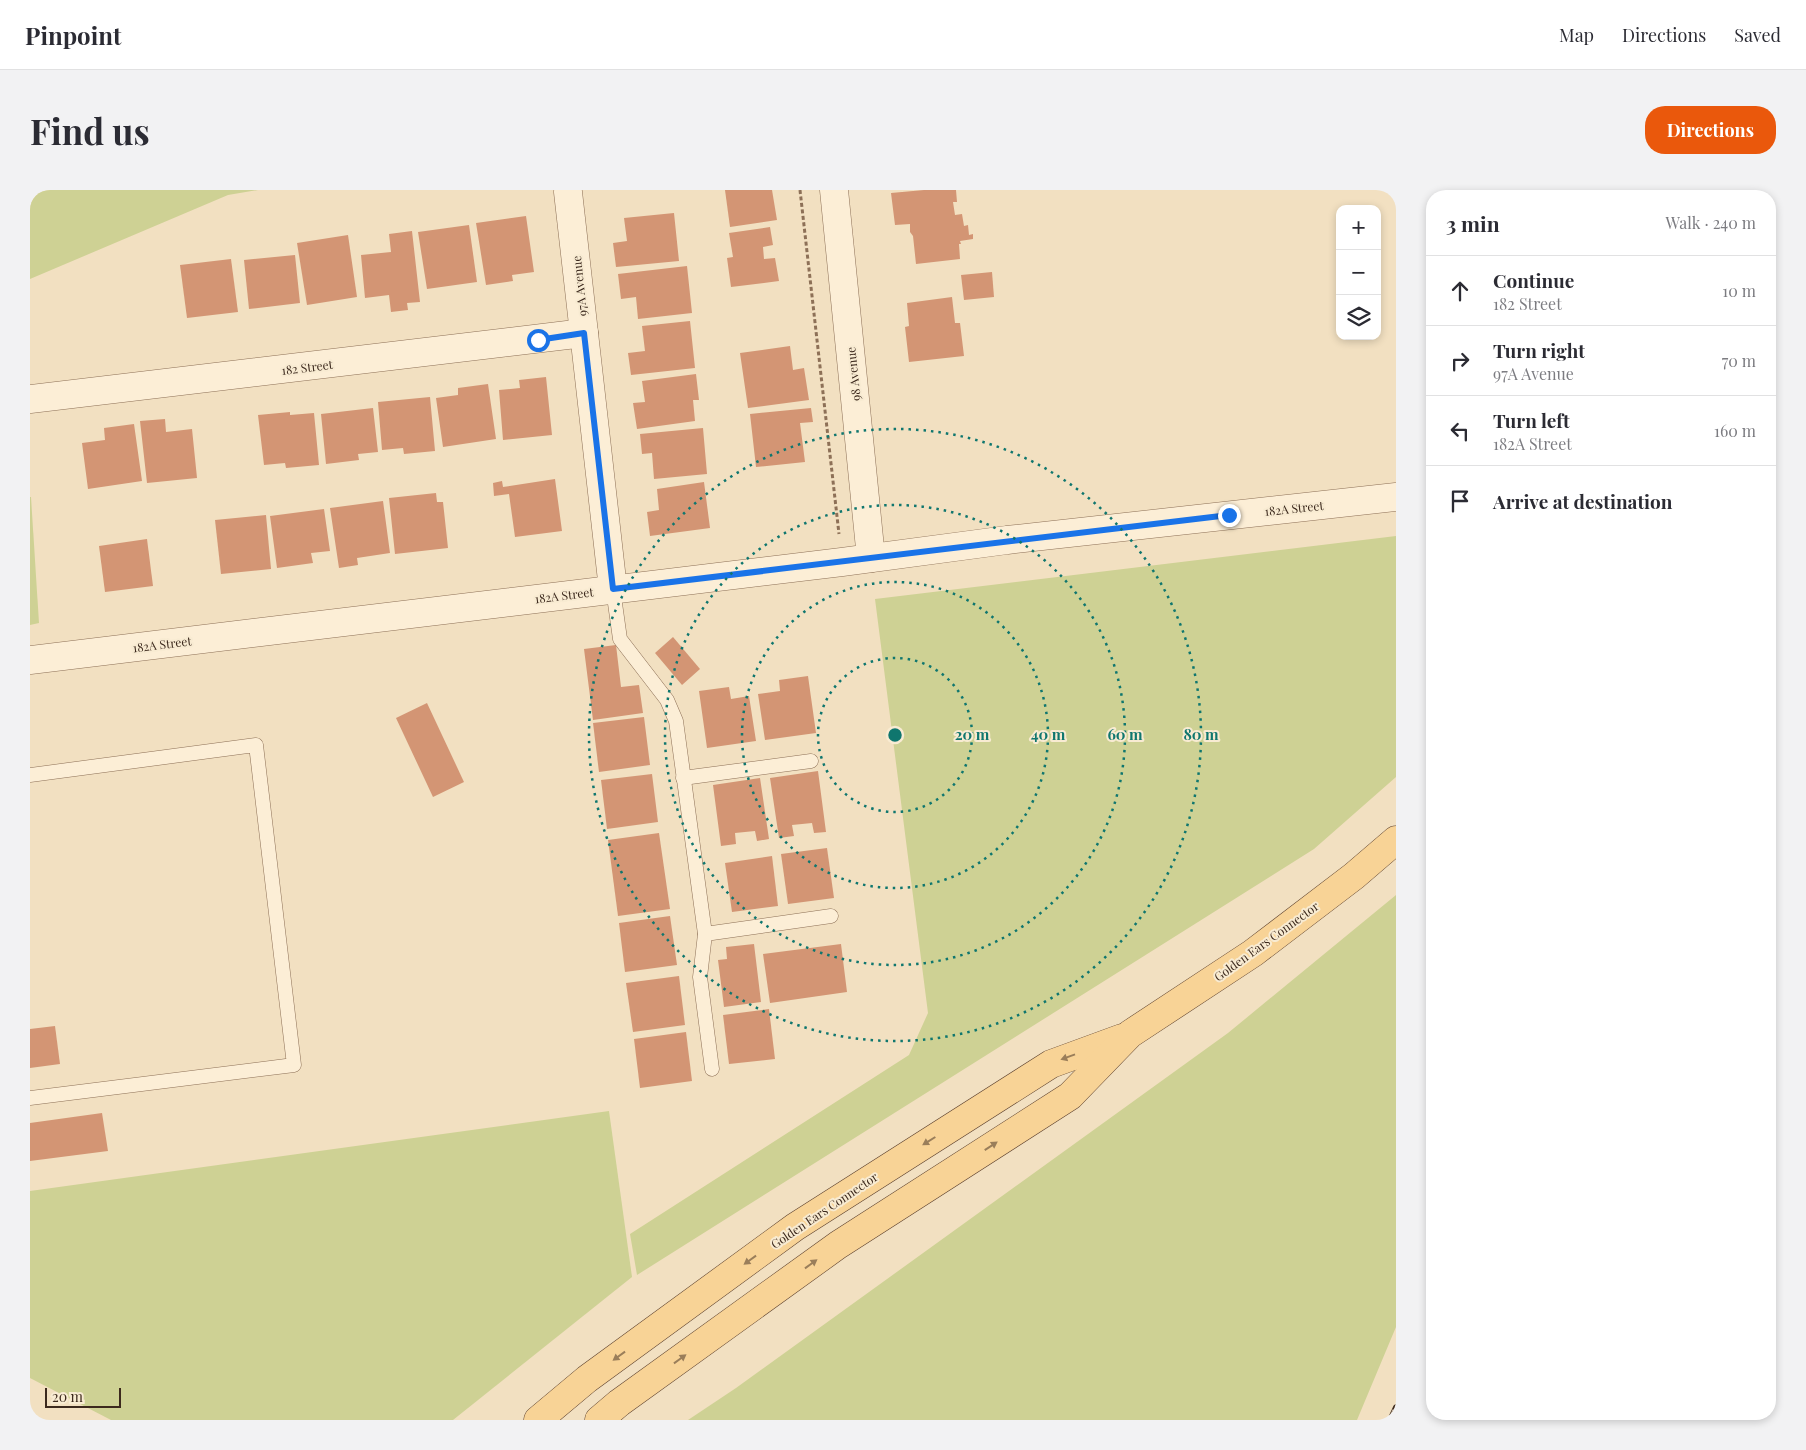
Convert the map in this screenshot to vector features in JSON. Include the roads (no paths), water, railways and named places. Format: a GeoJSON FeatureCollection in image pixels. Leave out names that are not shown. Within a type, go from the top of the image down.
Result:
{"type":"FeatureCollection","features":[{"type":"Feature","properties":{"kind":"main road","name":"Golden Ears Connector"},"geometry":{"type":"LineString","coordinates":[[538,1420],[587,1379],[795,1227],[1051,1064],[1130,1034],[1253,953],[1354,876],[1396,840]]}},
{"type":"Feature","properties":{"kind":"main road","name":"Golden Ears Connector"},"geometry":{"type":"LineString","coordinates":[[599,1420],[838,1245],[1070,1096],[1130,1034]]}},
{"type":"Feature","properties":{"kind":"street","name":"98 Avenue"},"geometry":{"type":"LineString","coordinates":[[834,190],[871,558]]}},
{"type":"Feature","properties":{"kind":"street","name":"97A Avenue"},"geometry":{"type":"LineString","coordinates":[[568,192],[613,589]]}},
{"type":"Feature","properties":{"kind":"street","name":"182 Street"},"geometry":{"type":"LineString","coordinates":[[30,400],[584,333]]}},
{"type":"Feature","properties":{"kind":"street","name":"182A Street"},"geometry":{"type":"LineString","coordinates":[[30,660],[1007,540],[1396,497]]}},
{"type":"Feature","properties":{"kind":"lane"},"geometry":{"type":"LineString","coordinates":[[613,589],[620,639],[667,700],[676,720],[705,934],[700,977],[712,1069]]}},
{"type":"Feature","properties":{"kind":"lane"},"geometry":{"type":"LineString","coordinates":[[30,774],[256,745],[294,1065],[30,1098]]}},
{"type":"Feature","properties":{"kind":"lane"},"geometry":{"type":"LineString","coordinates":[[683,778],[810,761]]}},
{"type":"Feature","properties":{"kind":"lane"},"geometry":{"type":"LineString","coordinates":[[705,934],[831,916]]}},
{"type":"Feature","properties":{"kind":"railway"},"geometry":{"type":"LineString","coordinates":[[1390,1420],[1396,1407]]}}]}
